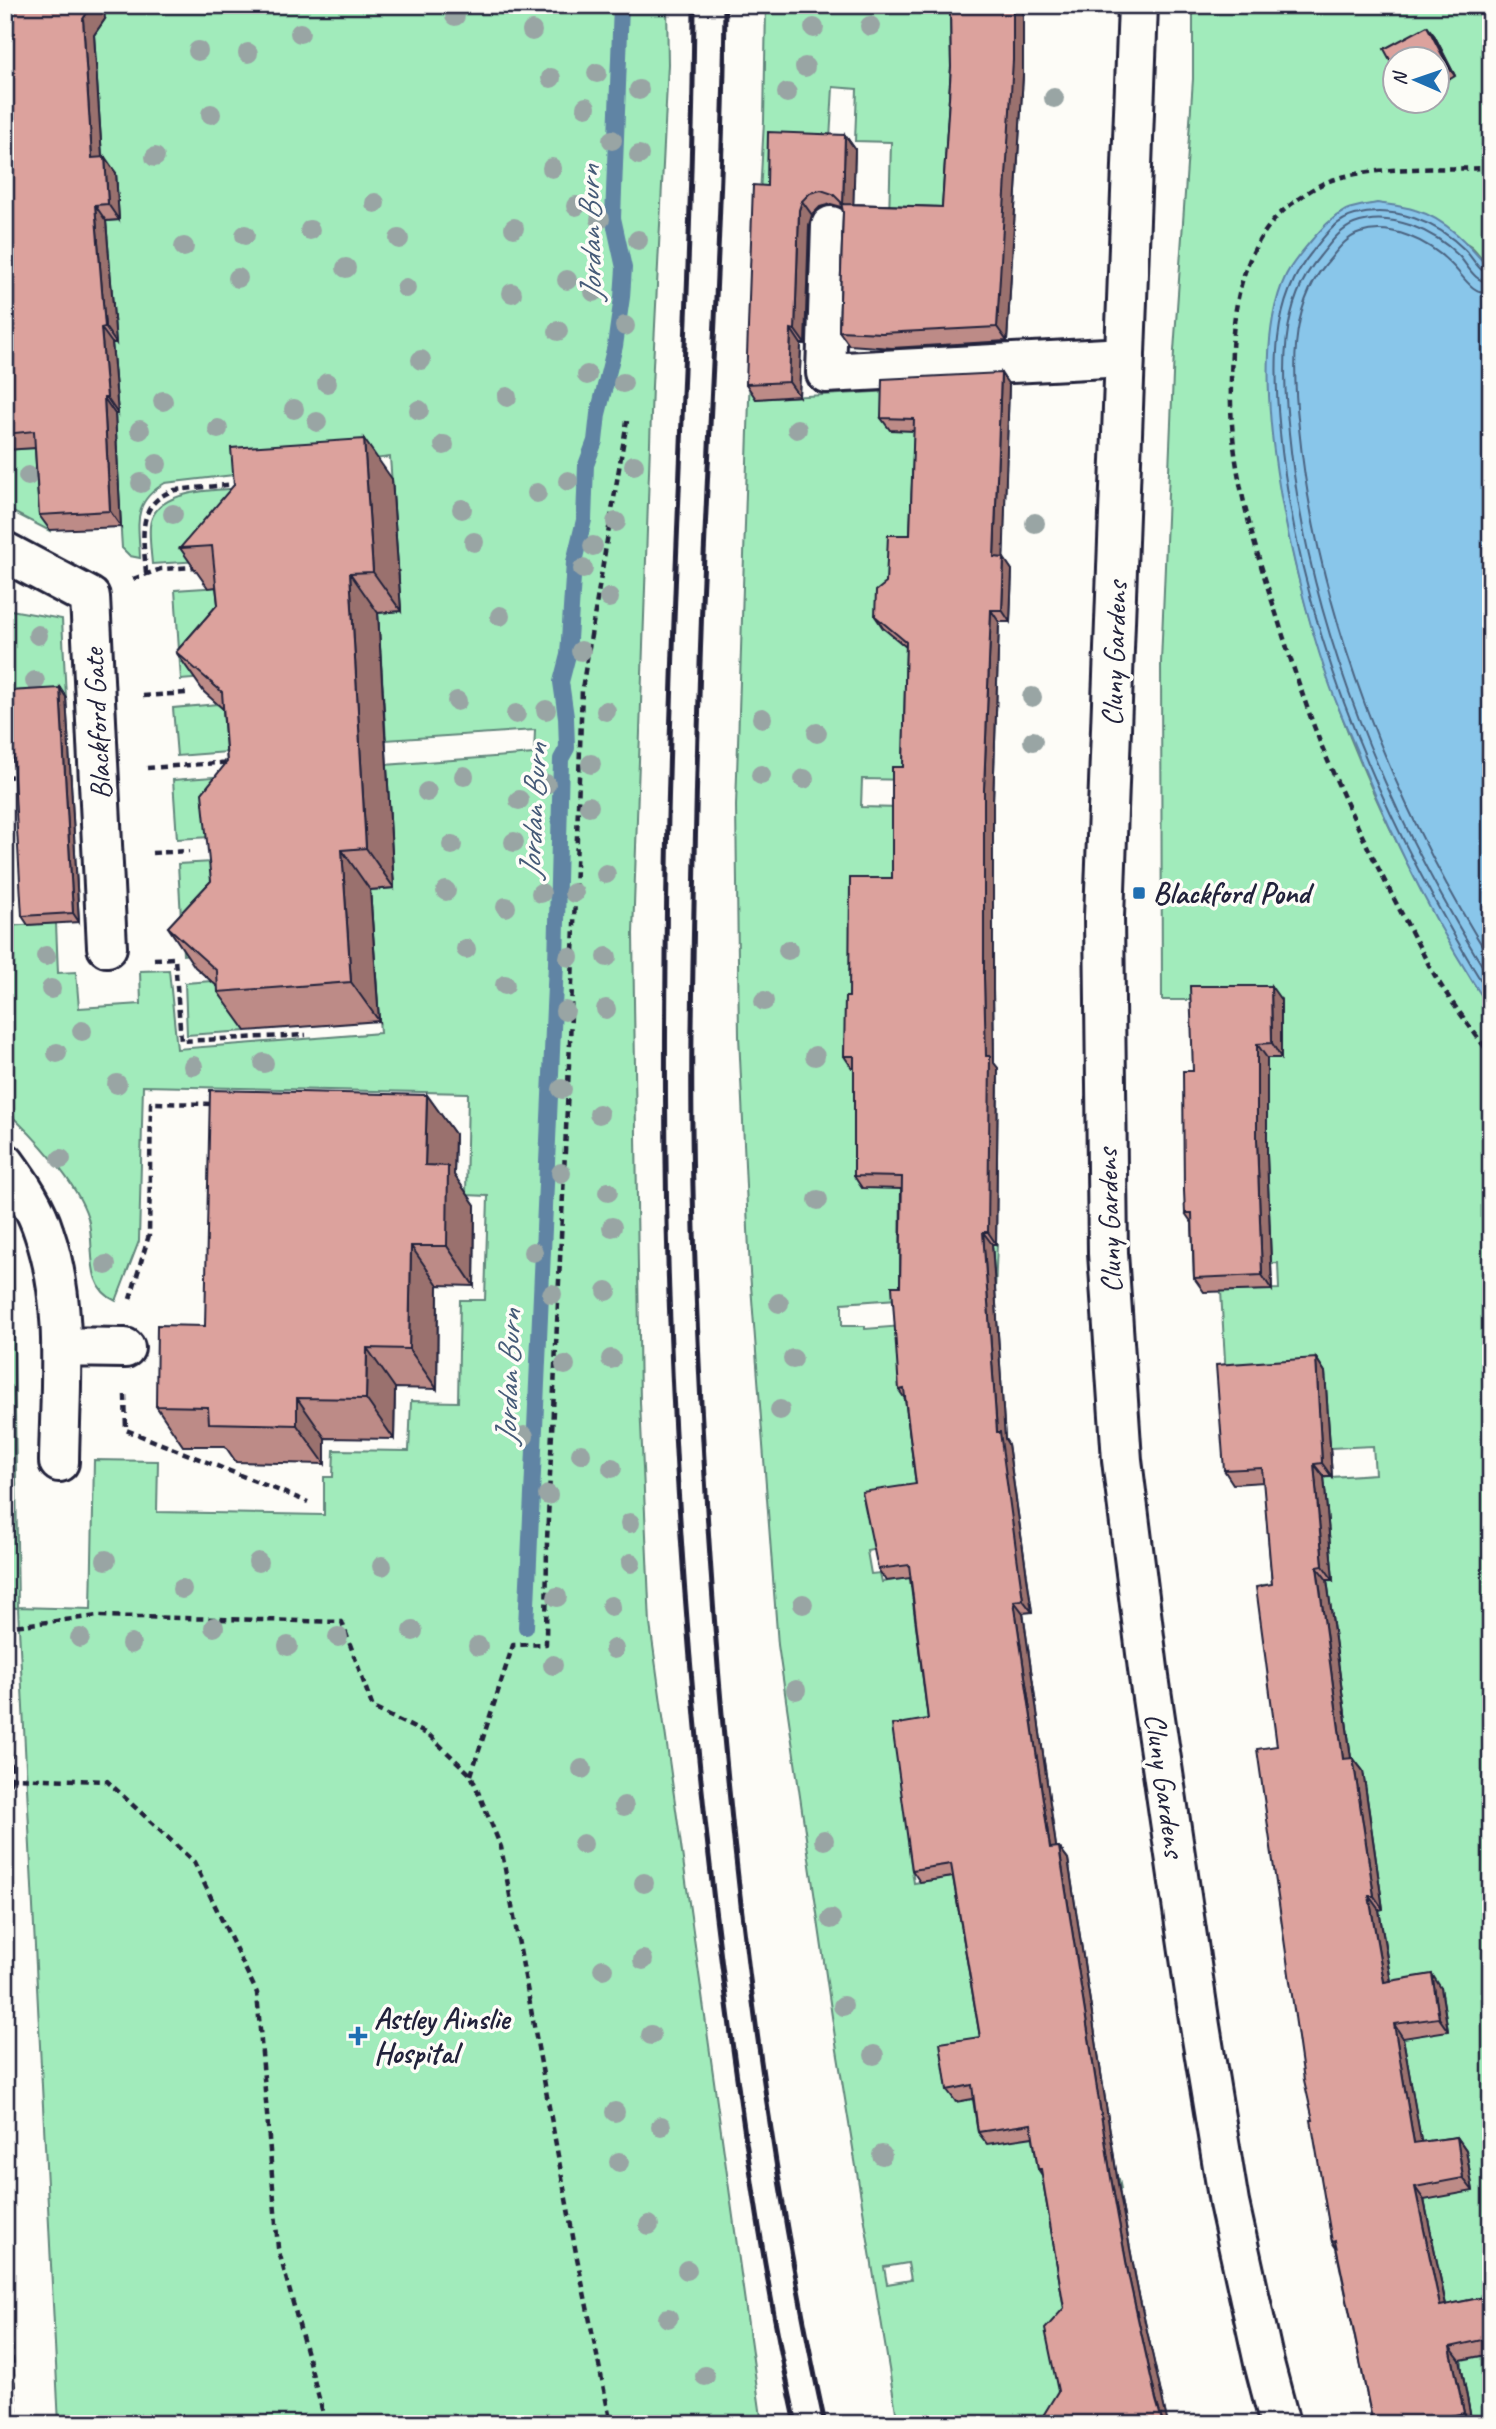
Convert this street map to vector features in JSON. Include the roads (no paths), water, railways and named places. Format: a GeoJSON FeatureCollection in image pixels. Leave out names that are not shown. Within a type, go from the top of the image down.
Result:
{"type":"FeatureCollection","features":[{"type":"Feature","properties":{"kind":"street","name":"Cluny Gardens"},"geometry":{"type":"LineString","coordinates":[[1138,5],[1104,917],[1108,1253],[1121,1447],[1149,1677],[1200,2026],[1230,2203],[1264,2363],[1280,2424]]}},
{"type":"Feature","properties":{"kind":"street"},"geometry":{"type":"LineString","coordinates":[[831,226],[826,373],[1125,357]]}},
{"type":"Feature","properties":{"kind":"street","name":"Blackford Gate"},"geometry":{"type":"LineString","coordinates":[[5,552],[90,597],[107,947]]}},
{"type":"Feature","properties":{"kind":"street"},"geometry":{"type":"LineString","coordinates":[[5,1163],[27,1194],[44,1231],[55,1269],[61,1347],[59,1462]]}},
{"type":"Feature","properties":{"kind":"street"},"geometry":{"type":"LineString","coordinates":[[61,1347],[125,1348]]}},
{"type":"Feature","properties":{"kind":"water"},"geometry":{"type":"Polygon","coordinates":[[[1377,203],[1427,214],[1466,243],[1491,271],[1491,1010],[1416,882],[1336,702],[1300,584],[1277,474],[1270,417],[1269,364],[1273,315],[1286,275],[1301,253],[1331,220],[1350,209],[1377,203]]]}},
{"type":"Feature","properties":{"kind":"waterway","name":"Jordan Burn"},"geometry":{"type":"LineString","coordinates":[[526,1627],[556,963],[561,759],[567,748],[561,682],[568,655],[574,562],[584,520],[586,465],[595,441],[598,414],[615,346],[622,297],[624,268],[613,218],[621,5]]}},
{"type":"Feature","properties":{"kind":"railway"},"geometry":{"type":"LineString","coordinates":[[694,5],[690,222],[667,871],[666,1096],[670,1322],[691,1675],[708,1851],[751,2177],[796,2424]]}},
{"type":"Feature","properties":{"kind":"railway"},"geometry":{"type":"LineString","coordinates":[[725,5],[719,229],[702,603],[695,869],[692,1093],[698,1350],[726,1763],[750,1985],[783,2205],[825,2424]]}},
{"type":"Feature","properties":{"kind":"place","name":"Blackford Pond"},"geometry":{"type":"Point","coordinates":[1139,893]}},
{"type":"Feature","properties":{"kind":"place","name":"Astley Ainslie Hospital"},"geometry":{"type":"Point","coordinates":[358,2036]}}]}
